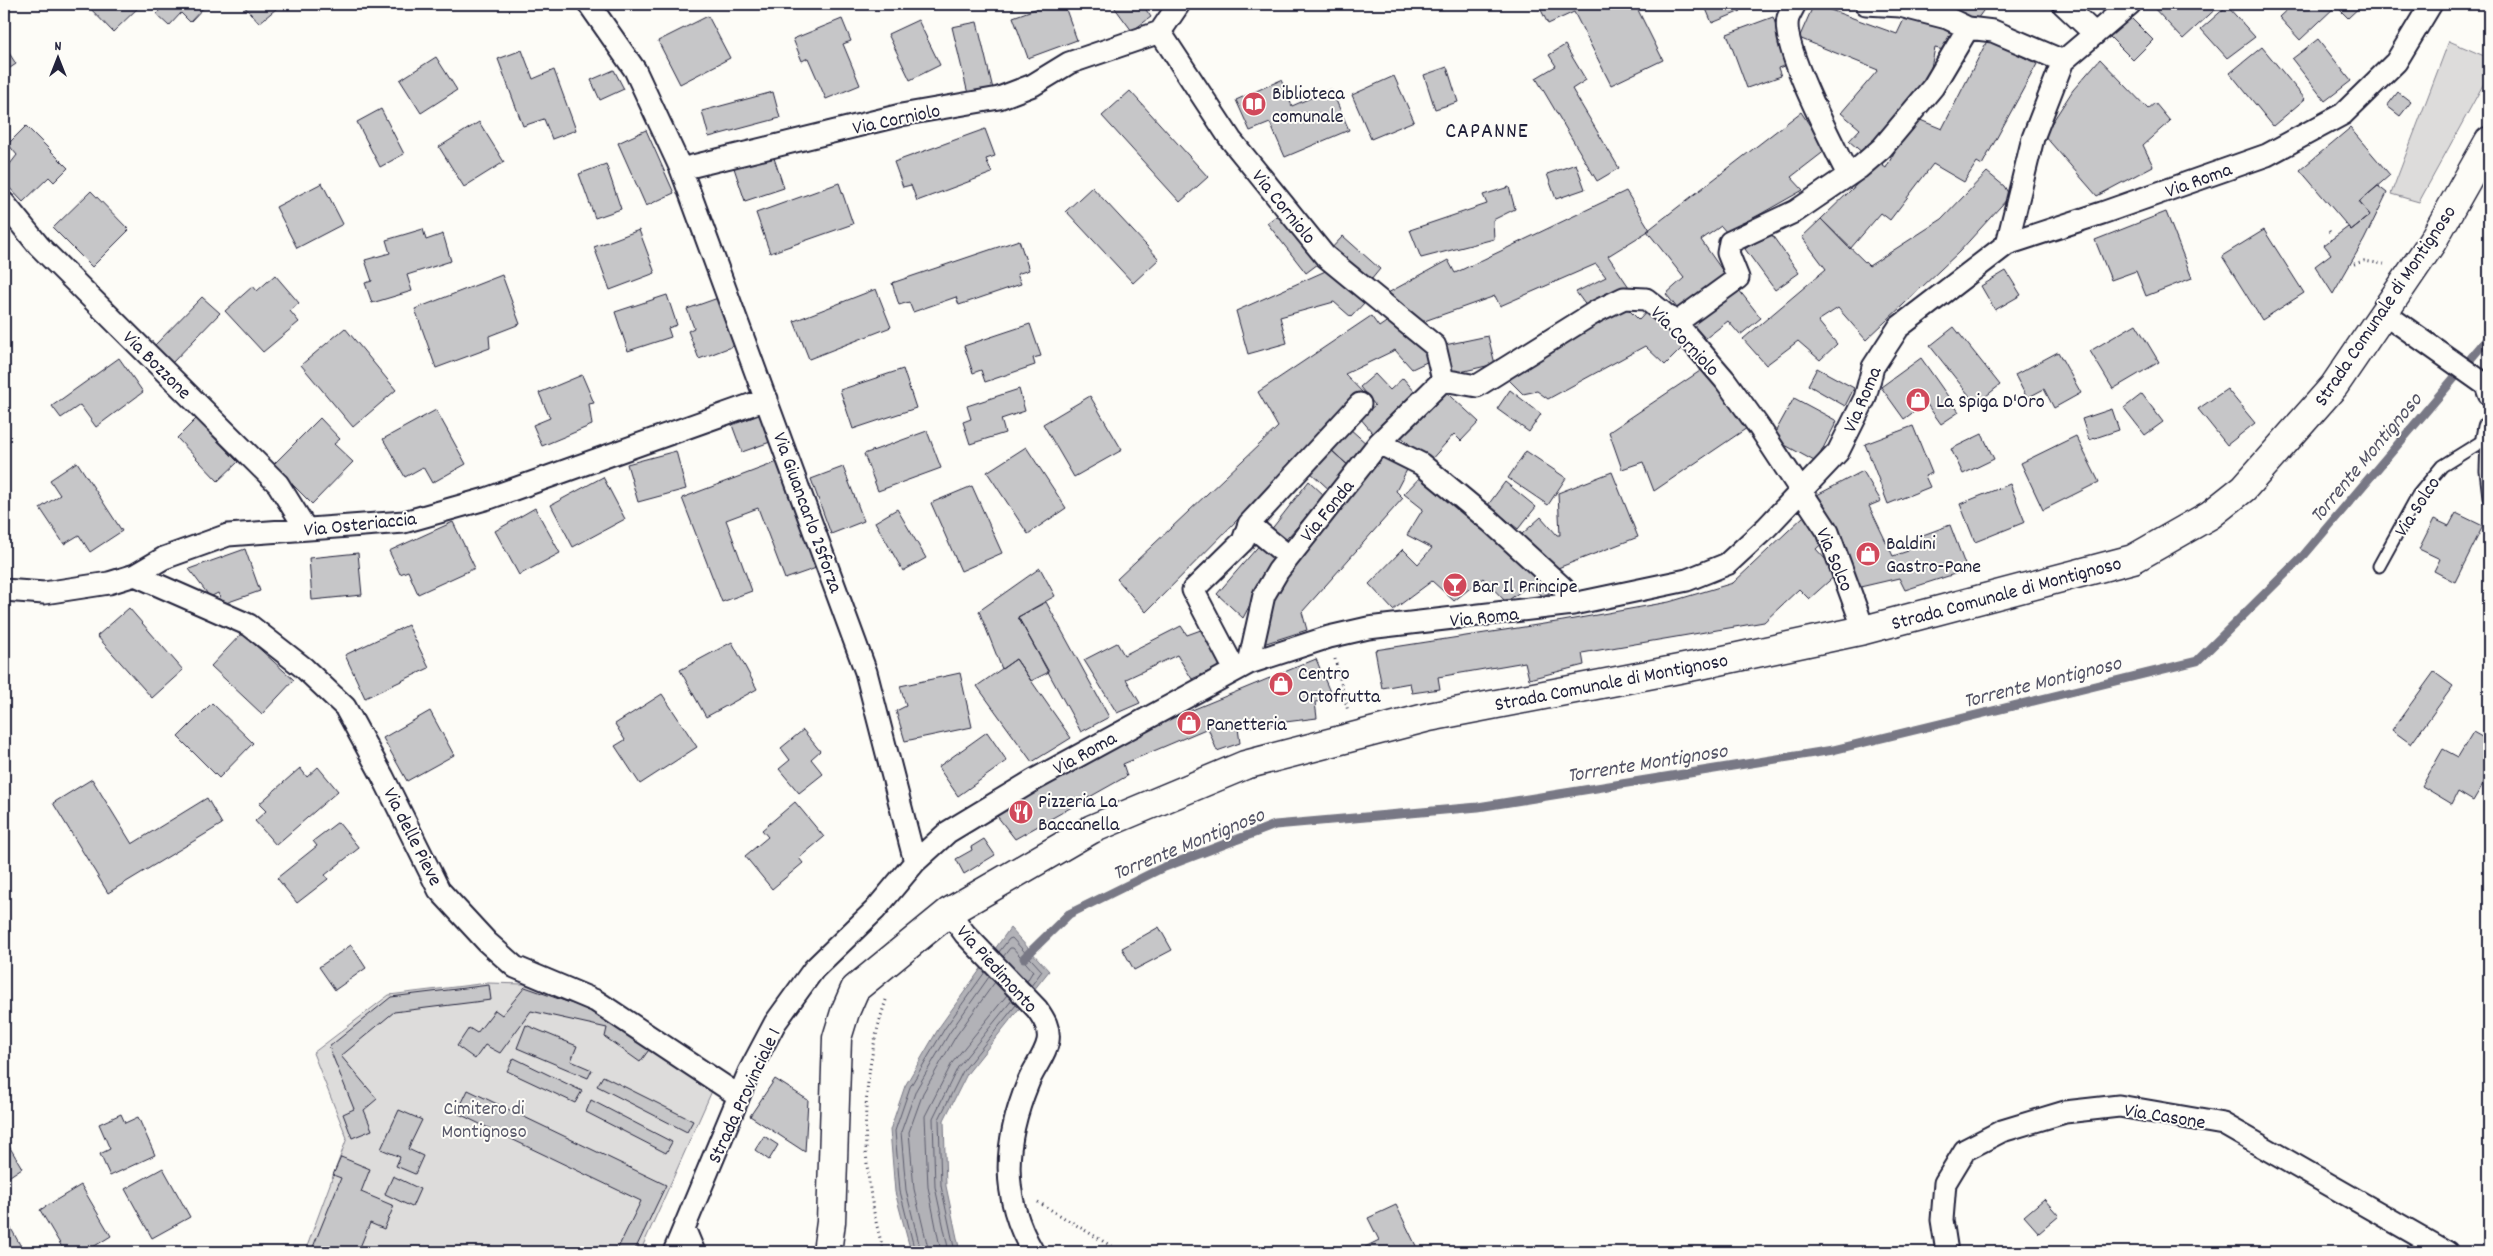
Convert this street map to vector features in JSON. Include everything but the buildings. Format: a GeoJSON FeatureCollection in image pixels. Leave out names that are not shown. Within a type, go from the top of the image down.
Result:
{"type":"FeatureCollection","features":[{"type":"Feature","properties":{"kind":"street","name":"Via Giuancarlo 2Sforza"},"geometry":{"type":"LineString","coordinates":[[589,4],[635,70],[681,169],[866,672],[914,862]]}},
{"type":"Feature","properties":{"kind":"street"},"geometry":{"type":"LineString","coordinates":[[1160,32],[1178,4]]}},
{"type":"Feature","properties":{"kind":"street"},"geometry":{"type":"LineString","coordinates":[[1795,4],[1788,19],[1790,41],[1809,97],[1848,175]]}},
{"type":"Feature","properties":{"kind":"street"},"geometry":{"type":"LineString","coordinates":[[1866,4],[1900,6],[1947,18],[1968,28],[1993,31],[2063,61]]}},
{"type":"Feature","properties":{"kind":"street"},"geometry":{"type":"LineString","coordinates":[[2063,4],[2095,34]]}},
{"type":"Feature","properties":{"kind":"street"},"geometry":{"type":"LineString","coordinates":[[2007,244],[2033,138],[2063,61],[2130,4]]}},
{"type":"Feature","properties":{"kind":"street","name":"Via Roma"},"geometry":{"type":"LineString","coordinates":[[914,862],[948,832],[1034,780],[1242,666],[1329,637],[1368,628],[1573,604],[1687,580],[1727,564],[1838,452],[1865,398],[1873,367],[1899,327],[2007,244],[2267,155],[2343,114],[2396,62],[2431,4]]}},
{"type":"Feature","properties":{"kind":"street"},"geometry":{"type":"LineString","coordinates":[[1676,323],[1738,278],[1728,253],[1730,242],[1796,211],[1848,175],[1882,148],[1933,87],[1968,28]]}},
{"type":"Feature","properties":{"kind":"street","name":"Via Corniolo"},"geometry":{"type":"LineString","coordinates":[[681,169],[902,115],[999,98],[1033,84],[1069,63],[1160,32],[1231,140],[1325,256],[1434,346],[1443,380],[1477,386],[1597,311],[1624,298],[1646,299],[1676,323],[1725,380],[1759,427],[1800,491]]}},
{"type":"Feature","properties":{"kind":"street","name":"Strada Comunale di Montignoso"},"geometry":{"type":"LineString","coordinates":[[827,1252],[832,1222],[837,1038],[844,1012],[855,990],[949,912],[1092,830],[1244,765],[1429,717],[1705,664],[1864,630],[2133,558],[2210,515],[2244,488],[2334,386],[2432,242],[2489,140]]}},
{"type":"Feature","properties":{"kind":"street","name":"Via Bozzone"},"geometry":{"type":"LineString","coordinates":[[4,203],[39,246],[278,484],[306,529]]}},
{"type":"Feature","properties":{"kind":"street"},"geometry":{"type":"LineString","coordinates":[[2384,313],[2487,389]]}},
{"type":"Feature","properties":{"kind":"street","name":"Via Fonda"},"geometry":{"type":"LineString","coordinates":[[1242,666],[1264,595],[1288,556],[1379,442],[1443,380]]}},
{"type":"Feature","properties":{"kind":"street","name":"Via Osteriaccia"},"geometry":{"type":"LineString","coordinates":[[4,590],[44,593],[109,584],[135,575],[164,558],[228,535],[404,522],[489,498],[767,400]]}},
{"type":"Feature","properties":{"kind":"street"},"geometry":{"type":"LineString","coordinates":[[1242,666],[1193,590],[1243,541],[1249,524],[1360,404]]}},
{"type":"Feature","properties":{"kind":"street"},"geometry":{"type":"LineString","coordinates":[[1379,442],[1421,464],[1484,516],[1563,588],[1573,604]]}},
{"type":"Feature","properties":{"kind":"street","name":"Via Solco"},"geometry":{"type":"LineString","coordinates":[[1800,491],[1828,532],[1864,630]]}},
{"type":"Feature","properties":{"kind":"street"},"geometry":{"type":"LineString","coordinates":[[1249,524],[1288,556]]}},
{"type":"Feature","properties":{"kind":"street","name":"Via delle Pieve"},"geometry":{"type":"LineString","coordinates":[[135,575],[249,625],[304,668],[345,707],[384,777],[439,890],[487,942],[515,967],[596,1001],[739,1096]]}},
{"type":"Feature","properties":{"kind":"street","name":"Strada Provinciale 1"},"geometry":{"type":"LineString","coordinates":[[674,1252],[739,1096],[775,1024],[814,969],[875,910],[914,862]]}},
{"type":"Feature","properties":{"kind":"street","name":"Via Piedimonto"},"geometry":{"type":"LineString","coordinates":[[949,912],[965,934],[1037,1009],[1047,1024],[1048,1042],[1017,1110],[1011,1138],[1009,1184],[1014,1211],[1034,1252]]}},
{"type":"Feature","properties":{"kind":"street","name":"Via Casone"},"geometry":{"type":"LineString","coordinates":[[1947,1252],[1942,1220],[1945,1183],[1965,1150],[2002,1131],[2065,1112],[2119,1106],[2223,1124],[2447,1252]]}},
{"type":"Feature","properties":{"kind":"street"},"geometry":{"type":"LineString","coordinates":[[684,1228],[694,1252]]}},
{"type":"Feature","properties":{"kind":"lane","name":"Via Solco"},"geometry":{"type":"LineString","coordinates":[[2488,432],[2486,471],[2489,497]]}},
{"type":"Feature","properties":{"kind":"lane","name":"Via Solco"},"geometry":{"type":"LineString","coordinates":[[2379,566],[2418,495],[2442,466],[2488,432]]}},
{"type":"Feature","properties":{"kind":"path"},"geometry":{"type":"LineString","coordinates":[[2329,231],[2332,235]]}},
{"type":"Feature","properties":{"kind":"path"},"geometry":{"type":"LineString","coordinates":[[2354,264],[2364,261],[2384,264]]}},
{"type":"Feature","properties":{"kind":"path"},"geometry":{"type":"LineString","coordinates":[[1329,637],[1355,736]]}},
{"type":"Feature","properties":{"kind":"path"},"geometry":{"type":"LineString","coordinates":[[884,1252],[876,1226],[868,1181],[865,1135],[869,1068],[880,1018],[892,981],[896,956]]}},
{"type":"Feature","properties":{"kind":"path"},"geometry":{"type":"LineString","coordinates":[[1009,1184],[1121,1252]]}},
{"type":"Feature","properties":{"kind":"green space"},"geometry":{"type":"Polygon","coordinates":[[[2449,41],[2489,58],[2489,74],[2419,202],[2391,194],[2449,41]]]}},
{"type":"Feature","properties":{"kind":"green space","name":"Cimitero di Montignoso"},"geometry":{"type":"Polygon","coordinates":[[[488,983],[524,984],[610,1015],[712,1091],[640,1252],[305,1252],[347,1138],[313,1053],[389,995],[488,983]]]}},
{"type":"Feature","properties":{"kind":"water"},"geometry":{"type":"Polygon","coordinates":[[[1010,928],[1049,971],[967,1074],[944,1120],[946,1186],[960,1252],[911,1252],[895,1192],[890,1130],[905,1086],[940,1026],[1010,928]]]}},
{"type":"Feature","properties":{"kind":"waterway","name":"Torrente Montignoso"},"geometry":{"type":"LineString","coordinates":[[1024,958],[1069,914],[1162,868],[1275,825],[1478,807],[1833,750],[2197,661],[2304,555],[2489,337]]}},
{"type":"Feature","properties":{"kind":"place","name":"Biblioteca comunale"},"geometry":{"type":"Point","coordinates":[1254,104]}},
{"type":"Feature","properties":{"kind":"place","name":"La Spiga D'Oro"},"geometry":{"type":"Point","coordinates":[1918,400]}},
{"type":"Feature","properties":{"kind":"place","name":"Baldini Gastro-Pane"},"geometry":{"type":"Point","coordinates":[1868,554]}},
{"type":"Feature","properties":{"kind":"place","name":"Bar Il Principe"},"geometry":{"type":"Point","coordinates":[1455,585]}},
{"type":"Feature","properties":{"kind":"place","name":"Centro Ortofrutta"},"geometry":{"type":"Point","coordinates":[1281,684]}},
{"type":"Feature","properties":{"kind":"place","name":"Panetteria"},"geometry":{"type":"Point","coordinates":[1189,723]}},
{"type":"Feature","properties":{"kind":"place","name":"Pizzeria La Baccanella"},"geometry":{"type":"Point","coordinates":[1021,812]}},
{"type":"Feature","properties":{"kind":"district","name":"CAPANNE"},"geometry":{"type":"Point","coordinates":[1487,129]}}]}
